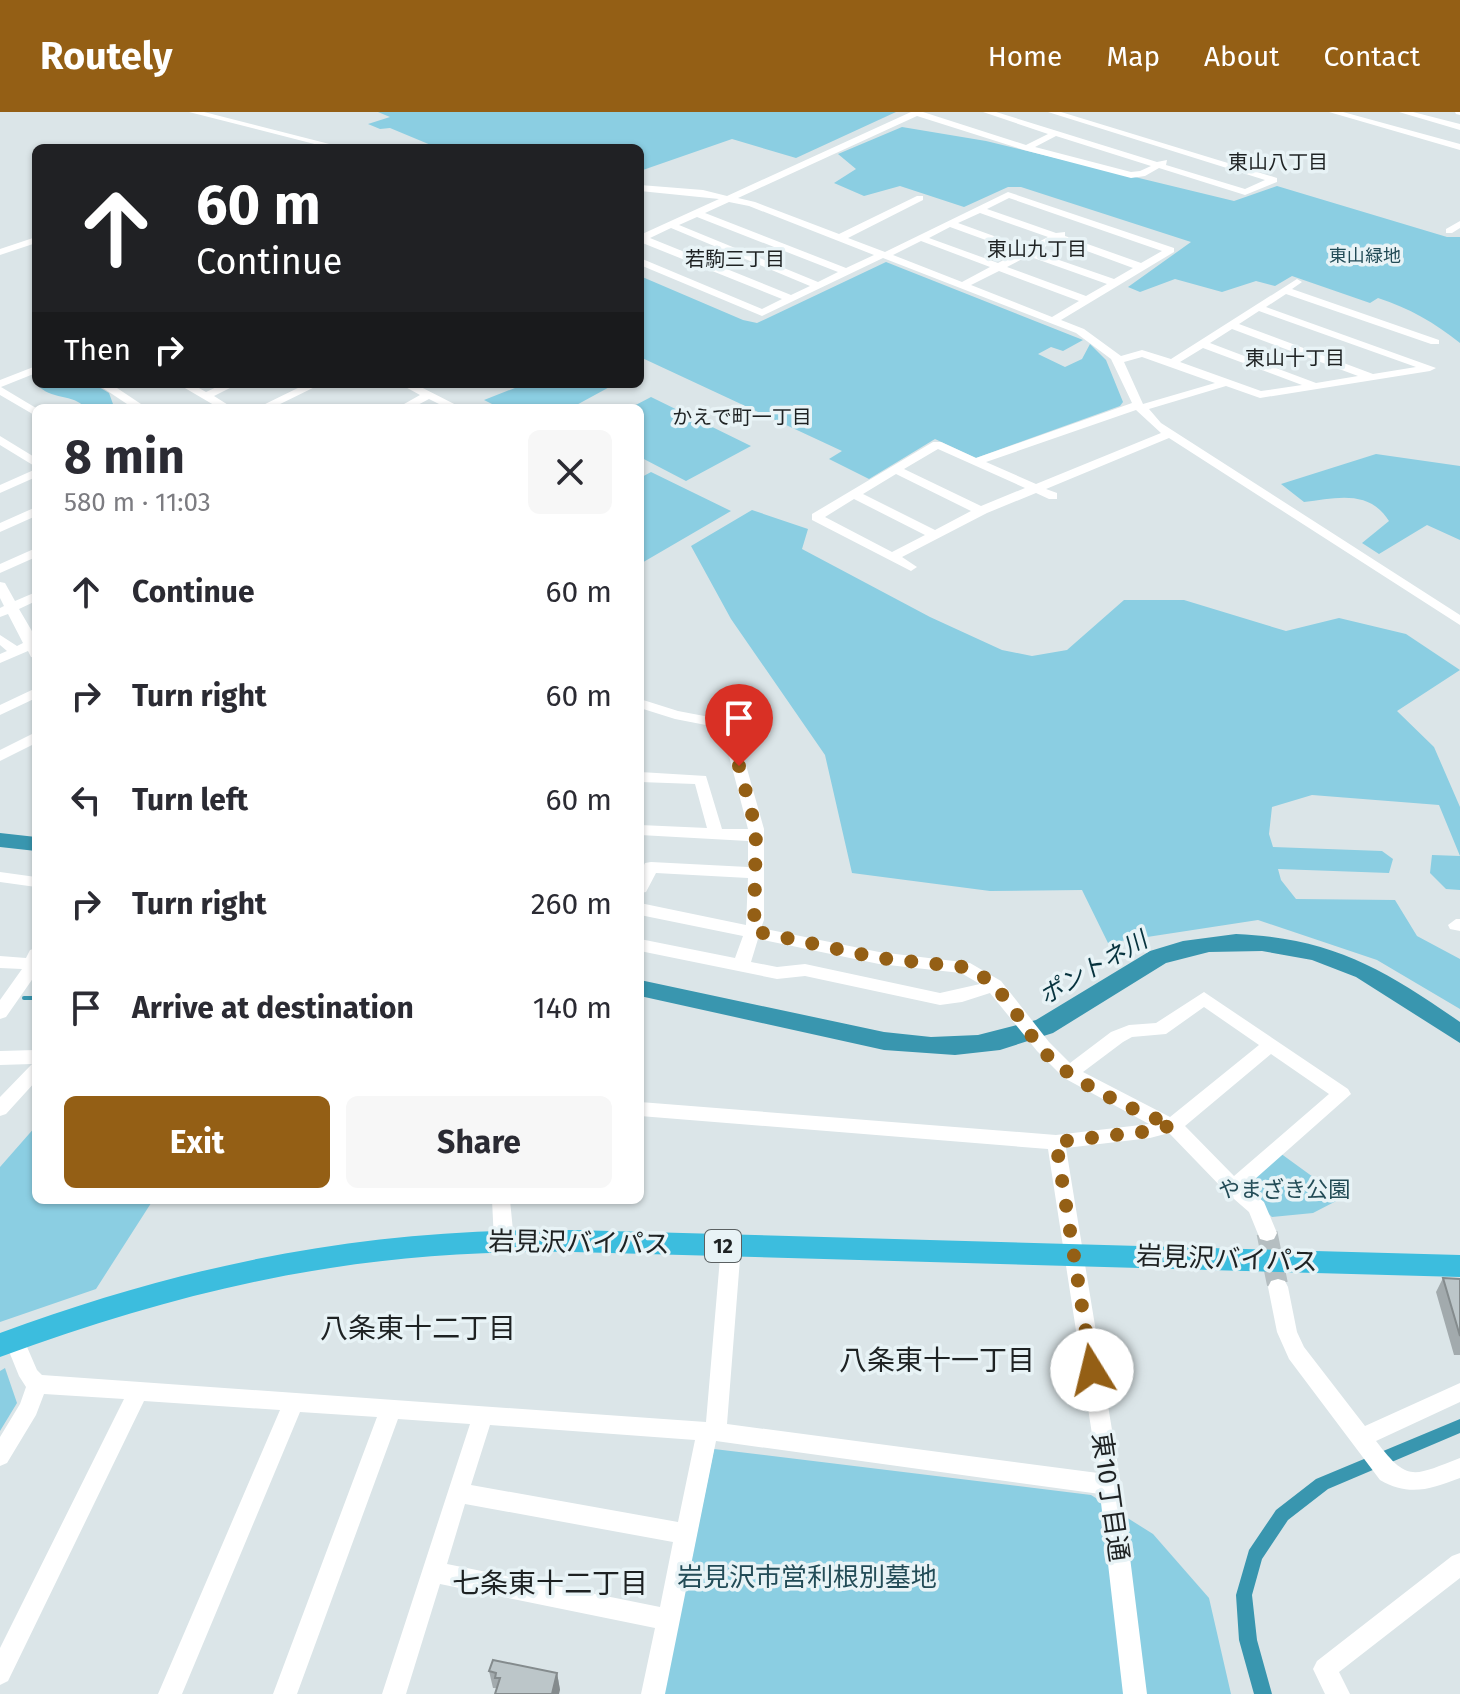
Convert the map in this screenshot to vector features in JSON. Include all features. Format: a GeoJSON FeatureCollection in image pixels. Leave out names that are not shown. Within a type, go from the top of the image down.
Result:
{"type":"FeatureCollection","features":[{"type":"Feature","properties":{"kind":"highway","name":"岩見沢バイパス"},"geometry":{"type":"LineString","coordinates":[[7,1342],[144,1296],[256,1268],[377,1248],[504,1241],[1460,1266]]}},
{"type":"Feature","properties":{"kind":"street"},"geometry":{"type":"LineString","coordinates":[[193,112],[324,144]]}},
{"type":"Feature","properties":{"kind":"street"},"geometry":{"type":"LineString","coordinates":[[644,237],[917,112],[1027,148],[1131,175],[1183,152]]}},
{"type":"Feature","properties":{"kind":"street"},"geometry":{"type":"LineString","coordinates":[[987,112],[1245,192],[1274,180],[1052,112]]}},
{"type":"Feature","properties":{"kind":"street"},"geometry":{"type":"LineString","coordinates":[[1027,148],[1099,112]]}},
{"type":"Feature","properties":{"kind":"street"},"geometry":{"type":"LineString","coordinates":[[1333,112],[1460,147]]}},
{"type":"Feature","properties":{"kind":"street"},"geometry":{"type":"LineString","coordinates":[[1387,127],[1409,113],[1460,127]]}},
{"type":"Feature","properties":{"kind":"street"},"geometry":{"type":"LineString","coordinates":[[954,125],[967,118]]}},
{"type":"Feature","properties":{"kind":"street"},"geometry":{"type":"LineString","coordinates":[[309,144],[315,142]]}},
{"type":"Feature","properties":{"kind":"street"},"geometry":{"type":"LineString","coordinates":[[644,188],[731,198],[1088,335],[1118,360],[1140,407],[1169,434],[1460,621]]}},
{"type":"Feature","properties":{"kind":"street"},"geometry":{"type":"LineString","coordinates":[[644,199],[668,189]]}},
{"type":"Feature","properties":{"kind":"street"},"geometry":{"type":"LineString","coordinates":[[644,263],[758,316],[845,271],[1008,195],[1174,248],[1054,320]]}},
{"type":"Feature","properties":{"kind":"street"},"geometry":{"type":"LineString","coordinates":[[840,238],[920,198]]}},
{"type":"Feature","properties":{"kind":"street"},"geometry":{"type":"LineString","coordinates":[[979,209],[1141,267]]}},
{"type":"Feature","properties":{"kind":"street"},"geometry":{"type":"LineString","coordinates":[[699,214],[845,271]]}},
{"type":"Feature","properties":{"kind":"street"},"geometry":{"type":"LineString","coordinates":[[964,285],[1098,215]]}},
{"type":"Feature","properties":{"kind":"street"},"geometry":{"type":"LineString","coordinates":[[787,228],[799,222]]}},
{"type":"Feature","properties":{"kind":"street"},"geometry":{"type":"LineString","coordinates":[[950,224],[1114,283]]}},
{"type":"Feature","properties":{"kind":"street"},"geometry":{"type":"LineString","coordinates":[[1449,231],[1460,224]]}},
{"type":"Feature","properties":{"kind":"street"},"geometry":{"type":"LineString","coordinates":[[671,225],[818,285]]}},
{"type":"Feature","properties":{"kind":"street"},"geometry":{"type":"LineString","coordinates":[[665,284],[776,233]]}},
{"type":"Feature","properties":{"kind":"street"},"geometry":{"type":"LineString","coordinates":[[921,238],[1086,300]]}},
{"type":"Feature","properties":{"kind":"street"},"geometry":{"type":"LineString","coordinates":[[644,239],[791,299]]}},
{"type":"Feature","properties":{"kind":"street"},"geometry":{"type":"LineString","coordinates":[[0,252],[32,241]]}},
{"type":"Feature","properties":{"kind":"street"},"geometry":{"type":"LineString","coordinates":[[1172,363],[1297,282]]}},
{"type":"Feature","properties":{"kind":"street"},"geometry":{"type":"LineString","coordinates":[[1284,290],[1435,342]]}},
{"type":"Feature","properties":{"kind":"street"},"geometry":{"type":"LineString","coordinates":[[1118,360],[1142,353],[1260,395],[1430,368],[1257,307]]}},
{"type":"Feature","properties":{"kind":"street"},"geometry":{"type":"LineString","coordinates":[[1231,325],[1375,378]]}},
{"type":"Feature","properties":{"kind":"street"},"geometry":{"type":"LineString","coordinates":[[1202,344],[1317,387]]}},
{"type":"Feature","properties":{"kind":"street"},"geometry":{"type":"LineString","coordinates":[[32,371],[0,387],[32,410]]}},
{"type":"Feature","properties":{"kind":"street"},"geometry":{"type":"LineString","coordinates":[[975,462],[1140,407],[1226,383]]}},
{"type":"Feature","properties":{"kind":"street"},"geometry":{"type":"LineString","coordinates":[[109,388],[135,404]]}},
{"type":"Feature","properties":{"kind":"street"},"geometry":{"type":"LineString","coordinates":[[191,388],[220,404]]}},
{"type":"Feature","properties":{"kind":"street"},"geometry":{"type":"LineString","coordinates":[[206,396],[223,388]]}},
{"type":"Feature","properties":{"kind":"street"},"geometry":{"type":"LineString","coordinates":[[272,404],[306,388]]}},
{"type":"Feature","properties":{"kind":"street"},"geometry":{"type":"LineString","coordinates":[[414,388],[448,404]]}},
{"type":"Feature","properties":{"kind":"street"},"geometry":{"type":"LineString","coordinates":[[411,404],[429,395]]}},
{"type":"Feature","properties":{"kind":"street"},"geometry":{"type":"LineString","coordinates":[[892,557],[981,511],[1169,434]]}},
{"type":"Feature","properties":{"kind":"street"},"geometry":{"type":"LineString","coordinates":[[0,440],[32,460]]}},
{"type":"Feature","properties":{"kind":"street"},"geometry":{"type":"LineString","coordinates":[[911,567],[816,517],[937,444],[1053,496]]}},
{"type":"Feature","properties":{"kind":"street"},"geometry":{"type":"LineString","coordinates":[[895,469],[981,511]]}},
{"type":"Feature","properties":{"kind":"street"},"geometry":{"type":"LineString","coordinates":[[0,489],[32,475]]}},
{"type":"Feature","properties":{"kind":"street"},"geometry":{"type":"LineString","coordinates":[[854,494],[935,535]]}},
{"type":"Feature","properties":{"kind":"street"},"geometry":{"type":"LineString","coordinates":[[0,528],[32,514]]}},
{"type":"Feature","properties":{"kind":"street"},"geometry":{"type":"LineString","coordinates":[[0,569],[32,554]]}},
{"type":"Feature","properties":{"kind":"street"},"geometry":{"type":"LineString","coordinates":[[0,586],[6,610],[32,644]]}},
{"type":"Feature","properties":{"kind":"street"},"geometry":{"type":"LineString","coordinates":[[6,610],[32,598]]}},
{"type":"Feature","properties":{"kind":"street"},"geometry":{"type":"LineString","coordinates":[[0,639],[16,651]]}},
{"type":"Feature","properties":{"kind":"street"},"geometry":{"type":"LineString","coordinates":[[0,659],[32,647]]}},
{"type":"Feature","properties":{"kind":"street"},"geometry":{"type":"LineString","coordinates":[[0,711],[32,694]]}},
{"type":"Feature","properties":{"kind":"street"},"geometry":{"type":"LineString","coordinates":[[644,704],[675,715],[707,719],[724,729],[733,744],[756,836],[754,931],[741,966]]}},
{"type":"Feature","properties":{"kind":"street"},"geometry":{"type":"LineString","coordinates":[[0,756],[32,739]]}},
{"type":"Feature","properties":{"kind":"street"},"geometry":{"type":"LineString","coordinates":[[644,777],[701,779],[716,835]]}},
{"type":"Feature","properties":{"kind":"street"},"geometry":{"type":"LineString","coordinates":[[644,830],[756,836]]}},
{"type":"Feature","properties":{"kind":"street"},"geometry":{"type":"LineString","coordinates":[[644,880],[651,867],[756,873]]}},
{"type":"Feature","properties":{"kind":"street"},"geometry":{"type":"LineString","coordinates":[[0,877],[32,881]]}},
{"type":"Feature","properties":{"kind":"street"},"geometry":{"type":"LineString","coordinates":[[644,910],[879,958],[964,967],[995,985],[1040,1047],[1070,1073],[1153,1118],[1173,1125],[1233,1187],[1257,1207],[1267,1233]]}},
{"type":"Feature","properties":{"kind":"street"},"geometry":{"type":"LineString","coordinates":[[644,946],[777,973],[805,970],[940,999],[962,996],[995,985]]}},
{"type":"Feature","properties":{"kind":"street"},"geometry":{"type":"LineString","coordinates":[[0,962],[32,957]]}},
{"type":"Feature","properties":{"kind":"street"},"geometry":{"type":"LineString","coordinates":[[2,1007],[32,962]]}},
{"type":"Feature","properties":{"kind":"street"},"geometry":{"type":"LineString","coordinates":[[1070,1073],[1117,1037],[1129,1031],[1160,1029],[1204,998],[1342,1094],[1233,1187]]}},
{"type":"Feature","properties":{"kind":"street"},"geometry":{"type":"LineString","coordinates":[[644,1109],[1056,1142],[1150,1131],[1173,1125],[1270,1045]]}},
{"type":"Feature","properties":{"kind":"street"},"geometry":{"type":"LineString","coordinates":[[0,1058],[32,1057]]}},
{"type":"Feature","properties":{"kind":"street"},"geometry":{"type":"LineString","coordinates":[[0,1109],[32,1073]]}},
{"type":"Feature","properties":{"kind":"street","name":"東10丁目通"},"geometry":{"type":"LineString","coordinates":[[1056,1142],[1110,1485],[1135,1694]]}},
{"type":"Feature","properties":{"kind":"street"},"geometry":{"type":"LineString","coordinates":[[501,1204],[504,1241]]}},
{"type":"Feature","properties":{"kind":"street"},"geometry":{"type":"LineString","coordinates":[[653,1694],[685,1534],[711,1432],[731,1246]]}},
{"type":"Feature","properties":{"kind":"street"},"geometry":{"type":"LineString","coordinates":[[1278,1287],[1287,1332],[1296,1353],[1388,1473],[1400,1482],[1411,1483],[1460,1468]]}},
{"type":"Feature","properties":{"kind":"street"},"geometry":{"type":"LineString","coordinates":[[7,1342],[37,1384],[711,1432],[1110,1485]]}},
{"type":"Feature","properties":{"kind":"street"},"geometry":{"type":"LineString","coordinates":[[0,1456],[29,1408],[37,1384]]}},
{"type":"Feature","properties":{"kind":"street"},"geometry":{"type":"LineString","coordinates":[[0,1673],[139,1390]]}},
{"type":"Feature","properties":{"kind":"street"},"geometry":{"type":"LineString","coordinates":[[1365,1443],[1460,1392]]}},
{"type":"Feature","properties":{"kind":"street"},"geometry":{"type":"LineString","coordinates":[[170,1694],[293,1403]]}},
{"type":"Feature","properties":{"kind":"street"},"geometry":{"type":"LineString","coordinates":[[285,1694],[390,1411]]}},
{"type":"Feature","properties":{"kind":"street"},"geometry":{"type":"LineString","coordinates":[[394,1694],[482,1418]]}},
{"type":"Feature","properties":{"kind":"street"},"geometry":{"type":"LineString","coordinates":[[458,1493],[685,1534]]}},
{"type":"Feature","properties":{"kind":"street"},"geometry":{"type":"LineString","coordinates":[[1338,1694],[1325,1669],[1460,1564]]}},
{"type":"Feature","properties":{"kind":"street"},"geometry":{"type":"LineString","coordinates":[[433,1572],[668,1620]]}},
{"type":"Feature","properties":{"kind":"green space"},"geometry":{"type":"Polygon","coordinates":[[[378,112],[896,112],[796,158],[732,139],[644,170],[644,144],[428,144],[390,128],[380,129],[368,124],[390,117],[378,112]]]}},
{"type":"Feature","properties":{"kind":"green space","name":"東山緑地"},"geometry":{"type":"Polygon","coordinates":[[[902,127],[986,141],[1234,201],[1277,186],[1447,237],[1460,237],[1460,343],[1421,317],[1389,302],[1378,298],[1370,303],[1292,276],[1275,286],[1256,281],[1222,292],[1175,279],[1140,292],[1128,287],[1191,242],[1021,187],[1008,187],[964,207],[900,186],[864,196],[834,183],[856,169],[838,154],[902,127]]]}},
{"type":"Feature","properties":{"kind":"green space"},"geometry":{"type":"Polygon","coordinates":[[[886,262],[1083,340],[1063,351],[1051,347],[1038,354],[1065,367],[1082,359],[1090,344],[1106,360],[1123,402],[1120,406],[976,458],[935,439],[869,479],[829,459],[842,451],[644,359],[644,278],[743,320],[757,323],[886,262]]]}},
{"type":"Feature","properties":{"kind":"green space"},"geometry":{"type":"Polygon","coordinates":[[[101,388],[109,393],[113,404],[81,404],[42,389],[101,388]]]}},
{"type":"Feature","properties":{"kind":"green space"},"geometry":{"type":"Polygon","coordinates":[[[515,388],[608,388],[578,404],[492,404],[484,400],[515,388]]]}},
{"type":"Feature","properties":{"kind":"green space"},"geometry":{"type":"Polygon","coordinates":[[[651,397],[751,446],[686,481],[644,459],[644,404],[638,404],[651,397]]]}},
{"type":"Feature","properties":{"kind":"green space"},"geometry":{"type":"Polygon","coordinates":[[[1376,454],[1460,466],[1460,540],[1427,525],[1379,554],[1362,543],[1389,521],[1372,504],[1351,498],[1304,502],[1281,484],[1376,454]]]}},
{"type":"Feature","properties":{"kind":"green space"},"geometry":{"type":"Polygon","coordinates":[[[651,472],[731,511],[644,562],[644,476],[651,472]]]}},
{"type":"Feature","properties":{"kind":"green space"},"geometry":{"type":"Polygon","coordinates":[[[752,510],[808,529],[802,549],[930,617],[1002,650],[1032,656],[1067,650],[1124,600],[1184,600],[1286,631],[1339,618],[1406,634],[1460,670],[1397,711],[1434,747],[1460,807],[1460,856],[1439,805],[1312,795],[1272,807],[1269,834],[1273,847],[1382,851],[1393,859],[1389,873],[1278,869],[1281,880],[1296,899],[1395,900],[1417,936],[1460,959],[1460,1009],[1377,960],[1258,920],[1108,943],[1082,890],[990,891],[852,873],[825,755],[731,619],[691,546],[752,510]]]}},
{"type":"Feature","properties":{"kind":"green space"},"geometry":{"type":"Polygon","coordinates":[[[1432,855],[1460,856],[1460,890],[1446,889],[1430,873],[1432,855]]]}},
{"type":"Feature","properties":{"kind":"green space"},"geometry":{"type":"Polygon","coordinates":[[[32,1131],[32,1204],[150,1204],[96,1289],[0,1322],[0,1167],[32,1131]]]}},
{"type":"Feature","properties":{"kind":"green space","name":"やまざき公園"},"geometry":{"type":"Polygon","coordinates":[[[1280,1153],[1342,1198],[1313,1213],[1272,1217],[1240,1188],[1280,1153]]]}},
{"type":"Feature","properties":{"kind":"green space"},"geometry":{"type":"Polygon","coordinates":[[[5,1368],[17,1403],[0,1431],[0,1371],[5,1368]]]}},
{"type":"Feature","properties":{"kind":"green space","name":"岩見沢市営利根別墓地"},"geometry":{"type":"Polygon","coordinates":[[[714,1449],[1091,1495],[1153,1534],[1209,1598],[1231,1694],[664,1694],[714,1449]]]}},
{"type":"Feature","properties":{"kind":"building"},"geometry":{"type":"Polygon","coordinates":[[[1443,1278],[1460,1279],[1460,1336],[1443,1278]]]}},
{"type":"Feature","properties":{"kind":"building"},"geometry":{"type":"Polygon","coordinates":[[[493,1660],[557,1673],[552,1694],[495,1694],[500,1678],[495,1678],[496,1673],[489,1671],[493,1660]]]}},
{"type":"Feature","properties":{"kind":"waterway","name":"ポントネ川"},"geometry":{"type":"LineString","coordinates":[[0,840],[32,844]]}},
{"type":"Feature","properties":{"kind":"waterway","name":"ポントネ川"},"geometry":{"type":"LineString","coordinates":[[644,989],[884,1041],[955,1046],[1000,1041],[1045,1027],[1158,957],[1209,944],[1262,943],[1315,953],[1364,971],[1401,992],[1460,1034]]}},
{"type":"Feature","properties":{"kind":"waterway"},"geometry":{"type":"LineString","coordinates":[[24,998],[32,998]]}},
{"type":"Feature","properties":{"kind":"waterway"},"geometry":{"type":"LineString","coordinates":[[1263,1694],[1248,1640],[1244,1595],[1255,1556],[1282,1515],[1322,1484],[1460,1426]]}},
{"type":"Feature","properties":{"kind":"tunnel"},"geometry":{"type":"LineString","coordinates":[[1267,1233],[1278,1287]]}},
{"type":"Feature","properties":{"kind":"district","name":"東山八丁目"},"geometry":{"type":"Point","coordinates":[1278,162]}},
{"type":"Feature","properties":{"kind":"district","name":"東山九丁目"},"geometry":{"type":"Point","coordinates":[1037,249]}},
{"type":"Feature","properties":{"kind":"district","name":"若駒三丁目"},"geometry":{"type":"Point","coordinates":[735,259]}},
{"type":"Feature","properties":{"kind":"district","name":"東山十丁目"},"geometry":{"type":"Point","coordinates":[1295,358]}},
{"type":"Feature","properties":{"kind":"district","name":"かえで町一丁目"},"geometry":{"type":"Point","coordinates":[742,417]}},
{"type":"Feature","properties":{"kind":"district","name":"八条東十二丁目"},"geometry":{"type":"Point","coordinates":[418,1328]}},
{"type":"Feature","properties":{"kind":"district","name":"八条東十一丁目"},"geometry":{"type":"Point","coordinates":[937,1360]}},
{"type":"Feature","properties":{"kind":"district","name":"七条東十二丁目"},"geometry":{"type":"Point","coordinates":[550,1583]}},
{"type":"Feature","properties":{"kind":"route"},"geometry":{"type":"LineString","coordinates":[[739,766],[756,829],[754,931],[850,953],[975,971],[995,985],[1053,1061],[1153,1118],[1173,1125],[1150,1131],[1056,1142],[1092,1370]]}}]}
